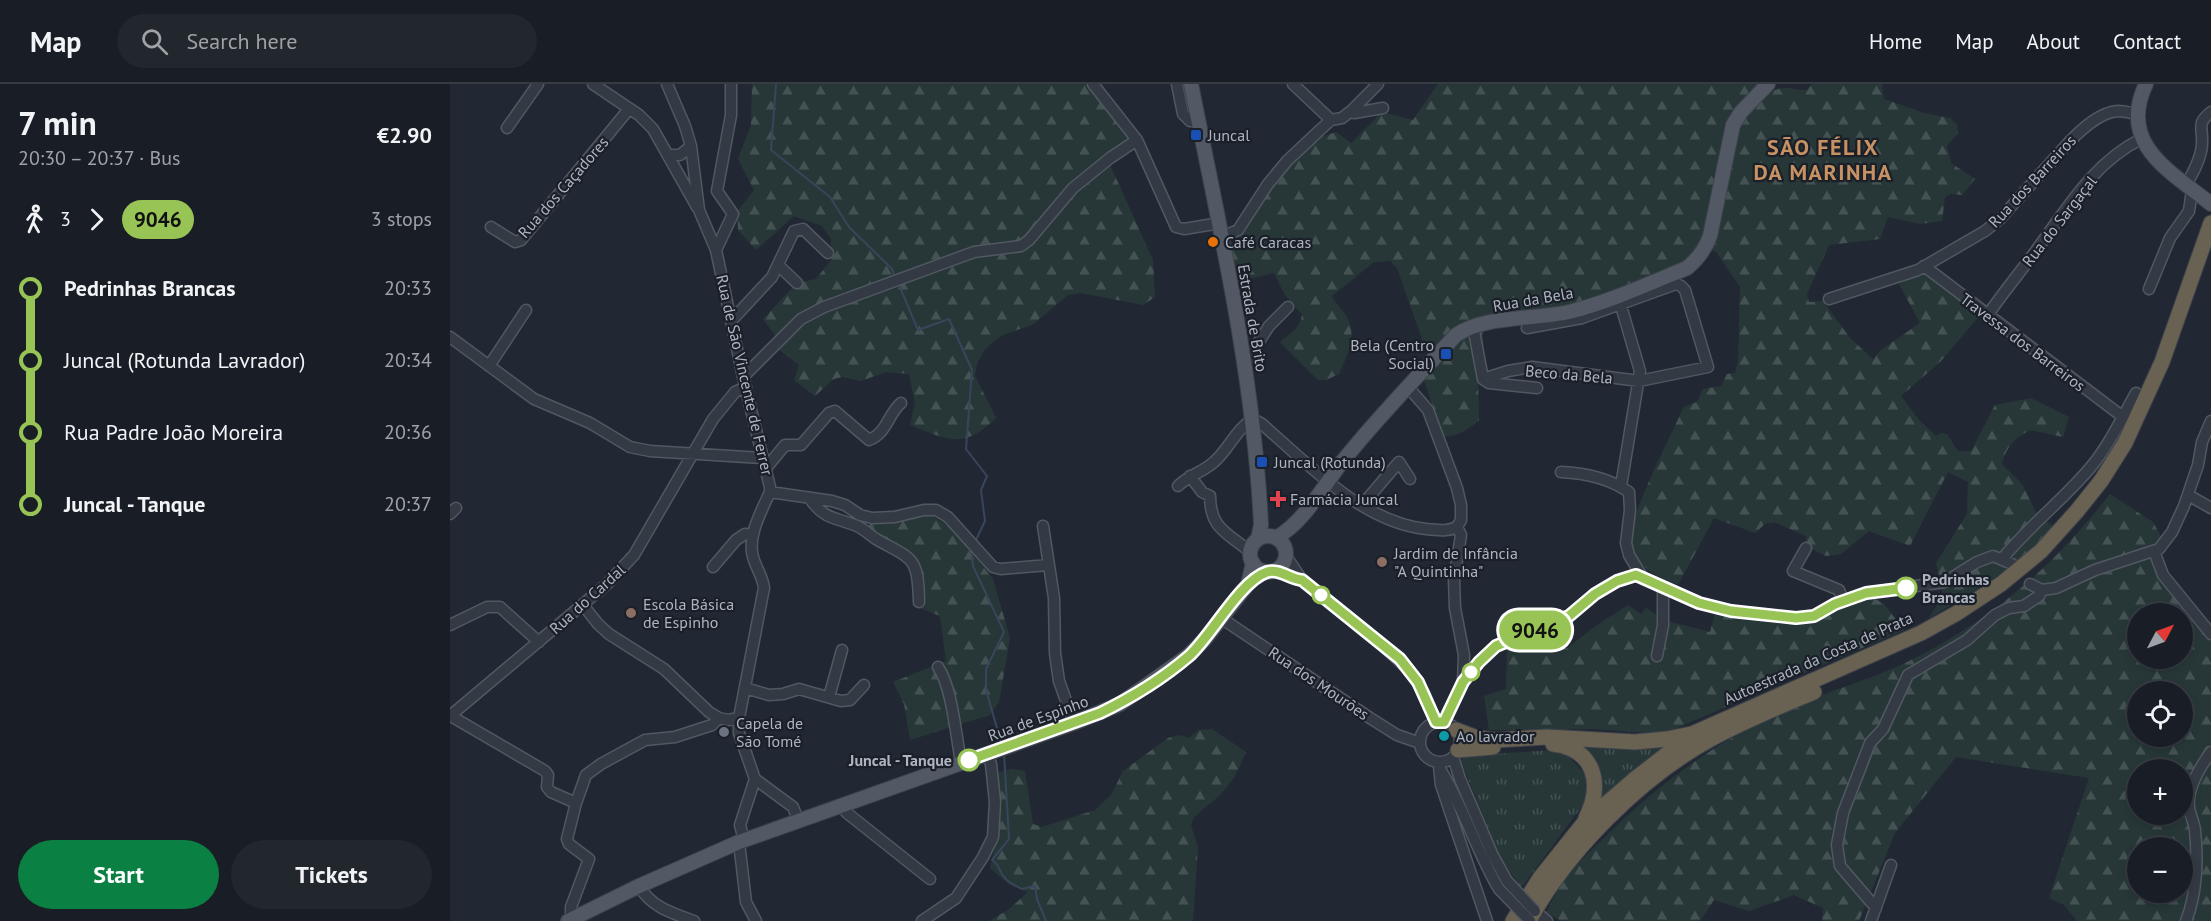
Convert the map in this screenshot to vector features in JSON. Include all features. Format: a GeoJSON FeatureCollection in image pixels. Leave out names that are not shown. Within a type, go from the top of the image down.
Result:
{"type":"FeatureCollection","features":[{"type":"Feature","properties":{"kind":"highway","name":"Autoestrada da Costa de Prata"},"geometry":{"type":"LineString","coordinates":[[1513,921],[1540,878],[1584,824],[1635,779],[1694,733],[1920,633],[1957,613],[2001,584],[2041,550],[2101,481],[2125,443],[2144,406],[2162,362],[2211,223]]}},
{"type":"Feature","properties":{"kind":"highway","name":"Autoestrada da Costa de Prata"},"geometry":{"type":"LineString","coordinates":[[1529,921],[1551,886],[1615,812],[1643,786],[1675,762],[1708,741],[1751,719],[1926,641],[1963,621],[2006,592],[2047,557],[2084,518],[2108,487],[2132,449],[2171,365],[2211,253]]}},
{"type":"Feature","properties":{"kind":"highway"},"geometry":{"type":"LineString","coordinates":[[1445,725],[1477,738],[1495,740],[1547,737],[1635,742],[1667,740],[1694,733]]}},
{"type":"Feature","properties":{"kind":"highway"},"geometry":{"type":"LineString","coordinates":[[1456,753],[1469,748],[1554,744],[1570,748],[1585,759],[1596,784],[1594,800],[1584,824]]}},
{"type":"Feature","properties":{"kind":"main road","name":"Estrada de Brito"},"geometry":{"type":"LineString","coordinates":[[1191,84],[1245,363],[1253,419],[1261,525],[1260,545]]}},
{"type":"Feature","properties":{"kind":"main road","name":"Rua da Bela"},"geometry":{"type":"LineString","coordinates":[[1260,545],[1294,524],[1342,463],[1456,335],[1473,326],[1568,312],[1620,300],[1687,268],[1705,249],[1710,236],[1733,125],[1741,112],[1768,84]]}},
{"type":"Feature","properties":{"kind":"main road"},"geometry":{"type":"LineString","coordinates":[[2146,84],[2137,114],[2141,139],[2159,163],[2197,194]]}},
{"type":"Feature","properties":{"kind":"main road","name":"Rua da Bela"},"geometry":{"type":"LineString","coordinates":[[1286,553],[1294,524]]}},
{"type":"Feature","properties":{"kind":"main road"},"geometry":{"type":"LineString","coordinates":[[1270,571],[1262,570],[1260,545],[1286,553]]}},
{"type":"Feature","properties":{"kind":"main road","name":"Rua de Espinho"},"geometry":{"type":"LineString","coordinates":[[1248,584],[1260,545]]}},
{"type":"Feature","properties":{"kind":"main road","name":"Rua de Espinho"},"geometry":{"type":"LineString","coordinates":[[569,920],[741,841],[1074,723],[1120,704],[1189,656],[1248,584],[1282,565],[1286,553]]}},
{"type":"Feature","properties":{"kind":"street"},"geometry":{"type":"LineString","coordinates":[[507,128],[537,84]]}},
{"type":"Feature","properties":{"kind":"street"},"geometry":{"type":"LineString","coordinates":[[593,84],[653,129],[699,210]]}},
{"type":"Feature","properties":{"kind":"street","name":"Rua de São Vincente de Ferrer"},"geometry":{"type":"LineString","coordinates":[[667,84],[691,146],[699,210],[716,250],[770,492],[753,535],[751,550],[764,588],[738,718],[740,733],[755,779]]}},
{"type":"Feature","properties":{"kind":"street"},"geometry":{"type":"LineString","coordinates":[[716,250],[733,214],[717,191],[729,132],[731,84]]}},
{"type":"Feature","properties":{"kind":"street"},"geometry":{"type":"LineString","coordinates":[[1093,84],[1137,140],[1176,227],[1221,230],[1238,230],[1268,184],[1287,161],[1331,120],[1342,118],[1351,111],[1378,84]]}},
{"type":"Feature","properties":{"kind":"street"},"geometry":{"type":"LineString","coordinates":[[1177,84],[1183,114],[1190,122],[1198,120]]}},
{"type":"Feature","properties":{"kind":"street"},"geometry":{"type":"LineString","coordinates":[[1293,84],[1331,120]]}},
{"type":"Feature","properties":{"kind":"street"},"geometry":{"type":"LineString","coordinates":[[1351,111],[1383,108]]}},
{"type":"Feature","properties":{"kind":"street","name":"Rua dos Caçadores"},"geometry":{"type":"LineString","coordinates":[[491,227],[515,242],[521,240],[629,109]]}},
{"type":"Feature","properties":{"kind":"street","name":"Rua dos Barreiros"},"geometry":{"type":"LineString","coordinates":[[1829,299],[1903,276],[1985,231],[2000,219],[2082,129],[2118,111],[2137,114]]}},
{"type":"Feature","properties":{"kind":"street"},"geometry":{"type":"LineString","coordinates":[[2149,289],[2170,238],[2189,211],[2197,194],[2193,172],[2203,144],[2200,127],[2203,119],[2211,112]]}},
{"type":"Feature","properties":{"kind":"street","name":"Rua do Sargaçal"},"geometry":{"type":"LineString","coordinates":[[1988,315],[2080,191],[2104,165],[2126,147],[2141,139]]}},
{"type":"Feature","properties":{"kind":"street","name":"Rua do Cardal"},"geometry":{"type":"LineString","coordinates":[[450,716],[608,584],[634,555],[713,419],[801,319],[824,307],[974,252],[1021,246],[1029,240],[1073,188],[1137,140]]}},
{"type":"Feature","properties":{"kind":"street"},"geometry":{"type":"LineString","coordinates":[[669,155],[680,155],[691,146]]}},
{"type":"Feature","properties":{"kind":"street"},"geometry":{"type":"LineString","coordinates":[[732,321],[772,277],[794,231],[803,229],[828,253]]}},
{"type":"Feature","properties":{"kind":"street"},"geometry":{"type":"LineString","coordinates":[[778,266],[797,283]]}},
{"type":"Feature","properties":{"kind":"street","name":"Travessa dos Barreiros"},"geometry":{"type":"LineString","coordinates":[[1924,266],[2122,417]]}},
{"type":"Feature","properties":{"kind":"street","name":"Rua da Bela"},"geometry":{"type":"LineString","coordinates":[[1527,328],[1582,318],[1620,300],[1676,284],[1685,290],[1708,367]]}},
{"type":"Feature","properties":{"kind":"street"},"geometry":{"type":"LineString","coordinates":[[1620,300],[1640,371],[1621,486]]}},
{"type":"Feature","properties":{"kind":"street"},"geometry":{"type":"LineString","coordinates":[[1245,363],[1269,326],[1288,307]]}},
{"type":"Feature","properties":{"kind":"street"},"geometry":{"type":"LineString","coordinates":[[489,366],[526,310]]}},
{"type":"Feature","properties":{"kind":"street"},"geometry":{"type":"LineString","coordinates":[[1473,326],[1483,379],[1489,383],[1537,388]]}},
{"type":"Feature","properties":{"kind":"street"},"geometry":{"type":"LineString","coordinates":[[450,337],[534,399],[590,423],[630,447],[650,452],[693,454],[764,463],[785,445],[801,445],[829,413],[835,411],[869,440],[877,436],[888,423],[895,408],[901,403]]}},
{"type":"Feature","properties":{"kind":"street","name":"Beco da Bela"},"geometry":{"type":"LineString","coordinates":[[1483,379],[1508,371],[1532,367],[1639,381],[1708,367]]}},
{"type":"Feature","properties":{"kind":"street"},"geometry":{"type":"LineString","coordinates":[[1178,486],[1213,463],[1246,423],[1253,419],[1262,424],[1328,482],[1362,505],[1406,527],[1447,531],[1457,526],[1461,520],[1457,488],[1428,410],[1408,387]]}},
{"type":"Feature","properties":{"kind":"street"},"geometry":{"type":"LineString","coordinates":[[1445,725],[1463,682],[1496,646],[1569,616],[1595,594],[1617,581],[1636,575],[1710,606],[1731,611],[1796,618],[1814,616],[1866,593],[1945,582],[1977,562],[1993,556],[2007,561],[2013,545],[2044,517],[2091,467],[2136,393]]}},
{"type":"Feature","properties":{"kind":"street"},"geometry":{"type":"LineString","coordinates":[[2030,584],[2042,590],[2056,588],[2095,570],[2159,549],[2172,532],[2188,495],[2198,465],[2202,442],[2211,421]]}},
{"type":"Feature","properties":{"kind":"street"},"geometry":{"type":"LineString","coordinates":[[1362,505],[1399,462],[1410,479]]}},
{"type":"Feature","properties":{"kind":"street"},"geometry":{"type":"LineString","coordinates":[[1561,472],[1579,473],[1621,486],[1629,492],[1630,510],[1626,543],[1629,555],[1644,578]]}},
{"type":"Feature","properties":{"kind":"street"},"geometry":{"type":"LineString","coordinates":[[1190,476],[1202,492],[1210,496],[1212,517],[1219,528],[1236,541],[1260,545]]}},
{"type":"Feature","properties":{"kind":"street"},"geometry":{"type":"LineString","coordinates":[[770,492],[832,501],[845,505],[860,515],[872,518],[895,517],[924,510],[936,510],[948,517],[993,567],[1001,569],[1048,565]]}},
{"type":"Feature","properties":{"kind":"street"},"geometry":{"type":"LineString","coordinates":[[2188,495],[2211,508]]}},
{"type":"Feature","properties":{"kind":"street"},"geometry":{"type":"LineString","coordinates":[[810,499],[818,510],[828,517],[858,526],[876,539],[897,548],[908,558],[918,576],[919,602]]}},
{"type":"Feature","properties":{"kind":"street"},"geometry":{"type":"LineString","coordinates":[[1043,526],[1054,598],[1055,653],[1059,681],[1074,723]]}},
{"type":"Feature","properties":{"kind":"street"},"geometry":{"type":"LineString","coordinates":[[1457,526],[1461,535],[1455,579],[1455,608],[1464,656],[1463,682]]}},
{"type":"Feature","properties":{"kind":"street"},"geometry":{"type":"LineString","coordinates":[[713,567],[736,540],[745,534],[753,535]]}},
{"type":"Feature","properties":{"kind":"street"},"geometry":{"type":"LineString","coordinates":[[1806,549],[1793,571],[1839,590],[1843,602]]}},
{"type":"Feature","properties":{"kind":"street"},"geometry":{"type":"LineString","coordinates":[[2154,551],[2163,575],[2211,634]]}},
{"type":"Feature","properties":{"kind":"street"},"geometry":{"type":"LineString","coordinates":[[1286,553],[1302,580],[1400,659],[1418,682],[1445,725],[1460,738],[1456,753],[1456,772],[1493,856],[1503,885],[1547,921]]}},
{"type":"Feature","properties":{"kind":"street"},"geometry":{"type":"LineString","coordinates":[[1270,571],[1302,580]]}},
{"type":"Feature","properties":{"kind":"street"},"geometry":{"type":"LineString","coordinates":[[1657,656],[1663,626],[1663,587]]}},
{"type":"Feature","properties":{"kind":"street"},"geometry":{"type":"LineString","coordinates":[[1875,908],[1840,866],[1837,845],[1843,813],[1870,743],[1882,729],[1908,675],[1966,640],[1995,615],[2009,608],[2024,606],[2039,596],[2042,590]]}},
{"type":"Feature","properties":{"kind":"street"},"geometry":{"type":"LineString","coordinates":[[583,605],[609,634],[664,669],[709,712],[719,718],[738,718]]}},
{"type":"Feature","properties":{"kind":"street"},"geometry":{"type":"LineString","coordinates":[[450,625],[487,607],[500,607],[539,642]]}},
{"type":"Feature","properties":{"kind":"street","name":"Rua dos Mourões"},"geometry":{"type":"LineString","coordinates":[[1221,618],[1397,735],[1420,742]]}},
{"type":"Feature","properties":{"kind":"street"},"geometry":{"type":"LineString","coordinates":[[829,698],[842,650]]}},
{"type":"Feature","properties":{"kind":"street"},"geometry":{"type":"LineString","coordinates":[[1464,656],[1471,661],[1479,662]]}},
{"type":"Feature","properties":{"kind":"street"},"geometry":{"type":"LineString","coordinates":[[938,667],[943,674],[961,762]]}},
{"type":"Feature","properties":{"kind":"street"},"geometry":{"type":"LineString","coordinates":[[745,688],[769,694],[783,694],[799,689],[841,701],[850,700],[864,685]]}},
{"type":"Feature","properties":{"kind":"street"},"geometry":{"type":"LineString","coordinates":[[450,716],[545,771],[548,775],[547,787],[551,792],[576,803]]}},
{"type":"Feature","properties":{"kind":"street"},"geometry":{"type":"LineString","coordinates":[[569,920],[571,907],[589,859],[569,844],[567,839],[586,775],[601,764],[645,740],[675,737],[712,725],[719,718]]}},
{"type":"Feature","properties":{"kind":"street"},"geometry":{"type":"LineString","coordinates":[[1445,725],[1424,729],[1420,742],[1425,756],[1437,764],[1449,783],[1484,862],[1529,921]]}},
{"type":"Feature","properties":{"kind":"street"},"geometry":{"type":"LineString","coordinates":[[2186,921],[2190,910],[2196,860],[2195,827],[2189,807],[2193,783],[2211,752]]}},
{"type":"Feature","properties":{"kind":"street"},"geometry":{"type":"LineString","coordinates":[[922,921],[956,897],[983,857],[993,837],[995,802],[991,764],[987,753]]}},
{"type":"Feature","properties":{"kind":"street"},"geometry":{"type":"LineString","coordinates":[[1437,764],[1456,753]]}},
{"type":"Feature","properties":{"kind":"street"},"geometry":{"type":"LineString","coordinates":[[1437,764],[1441,785],[1487,921]]}},
{"type":"Feature","properties":{"kind":"street"},"geometry":{"type":"LineString","coordinates":[[756,921],[746,902],[740,825],[755,779],[793,807],[798,820]]}},
{"type":"Feature","properties":{"kind":"street"},"geometry":{"type":"LineString","coordinates":[[841,805],[847,813],[930,879]]}},
{"type":"Feature","properties":{"kind":"street"},"geometry":{"type":"LineString","coordinates":[[1871,921],[1892,865]]}},
{"type":"Feature","properties":{"kind":"street"},"geometry":{"type":"LineString","coordinates":[[639,886],[646,897],[664,910],[694,921]]}},
{"type":"Feature","properties":{"kind":"green space"},"geometry":{"type":"Polygon","coordinates":[[[752,84],[1088,84],[1131,136],[1107,158],[1153,260],[1155,297],[1143,305],[1081,293],[1068,295],[1032,325],[1005,334],[994,341],[984,350],[977,364],[975,376],[996,418],[985,428],[965,438],[945,438],[910,425],[915,403],[909,374],[886,372],[861,381],[842,377],[834,379],[815,396],[794,380],[799,365],[778,349],[777,338],[763,319],[797,283],[816,279],[831,260],[831,239],[822,226],[794,216],[756,250],[738,230],[737,212],[754,190],[738,159],[751,125],[752,84]]]}},
{"type":"Feature","properties":{"kind":"green space"},"geometry":{"type":"Polygon","coordinates":[[[1438,84],[1759,84],[1767,93],[1784,88],[1807,90],[1812,84],[1883,84],[1884,99],[1924,113],[1950,118],[1957,124],[1958,133],[1947,146],[1951,163],[1975,179],[1962,195],[1951,194],[1945,197],[1942,221],[1920,224],[1888,217],[1880,239],[1829,245],[1807,294],[1809,302],[1823,301],[1850,338],[1873,359],[1881,350],[1920,323],[1899,284],[1926,270],[1981,314],[1941,361],[1901,396],[1919,420],[1936,436],[1941,433],[1947,434],[1958,451],[1971,451],[1995,405],[2031,398],[2069,417],[2063,437],[2031,430],[2012,443],[2002,464],[2022,484],[2037,514],[2054,527],[2011,566],[1929,618],[1943,596],[1936,563],[1967,514],[1968,482],[1948,472],[1910,546],[1869,531],[1841,554],[1826,556],[1806,546],[1806,536],[1774,522],[1765,524],[1755,533],[1714,518],[1678,585],[1647,569],[1627,540],[1653,473],[1684,407],[1697,402],[1703,389],[1721,386],[1727,374],[1735,373],[1738,361],[1740,287],[1716,252],[1701,242],[1693,258],[1596,300],[1482,323],[1484,351],[1478,378],[1479,420],[1456,435],[1441,436],[1438,419],[1424,381],[1433,370],[1397,268],[1390,261],[1374,262],[1332,296],[1348,319],[1352,333],[1351,340],[1348,354],[1339,374],[1326,380],[1318,380],[1280,342],[1297,327],[1302,314],[1285,295],[1274,273],[1236,282],[1230,253],[1285,170],[1318,138],[1336,132],[1351,143],[1382,112],[1413,120],[1438,84]]]}},
{"type":"Feature","properties":{"kind":"green space"},"geometry":{"type":"Polygon","coordinates":[[[2110,494],[2153,522],[2161,537],[2156,548],[2180,603],[2127,603],[2127,669],[2193,669],[2193,619],[2211,641],[2211,921],[2077,921],[2064,905],[2049,898],[2089,778],[1956,757],[1895,833],[1859,921],[1822,921],[1823,908],[1794,895],[1749,911],[1714,900],[1700,921],[1561,921],[1546,912],[1571,871],[1623,819],[1668,781],[1716,747],[1809,700],[1892,669],[1936,647],[1992,611],[2043,569],[2110,494]]]}},
{"type":"Feature","properties":{"kind":"green space"},"geometry":{"type":"Polygon","coordinates":[[[914,506],[951,527],[993,579],[1010,638],[999,702],[990,715],[910,740],[904,704],[893,682],[946,661],[940,616],[920,608],[920,577],[914,563],[861,534],[881,512],[914,506]]]}},
{"type":"Feature","properties":{"kind":"green space"},"geometry":{"type":"Polygon","coordinates":[[[1867,594],[1884,604],[1904,630],[1663,734],[1592,729],[1489,730],[1484,696],[1506,689],[1507,647],[1553,627],[1566,649],[1628,605],[1641,614],[1646,608],[1667,621],[1710,632],[1715,613],[1793,622],[1867,594]]]}},
{"type":"Feature","properties":{"kind":"green space"},"geometry":{"type":"Polygon","coordinates":[[[1212,729],[1246,752],[1234,778],[1220,795],[1194,817],[1191,825],[1198,847],[1193,921],[989,921],[1008,910],[1028,892],[1010,885],[990,868],[1002,803],[995,773],[1012,769],[1025,771],[1033,824],[1042,827],[1095,810],[1111,795],[1123,771],[1168,738],[1179,735],[1189,738],[1199,730],[1212,729]]]}},
{"type":"Feature","properties":{"kind":"green space"},"geometry":{"type":"Polygon","coordinates":[[[1664,743],[1666,747],[1630,773],[1598,802],[1576,745],[1664,743]]]}},
{"type":"Feature","properties":{"kind":"green space"},"geometry":{"type":"Polygon","coordinates":[[[1551,750],[1567,755],[1585,774],[1587,797],[1521,888],[1499,855],[1461,761],[1465,756],[1551,750]]]}},
{"type":"Feature","properties":{"kind":"waterway"},"geometry":{"type":"LineString","coordinates":[[776,84],[771,150],[830,197],[849,227],[892,269],[894,275]]}},
{"type":"Feature","properties":{"kind":"waterway"},"geometry":{"type":"LineString","coordinates":[[899,285],[918,330],[949,319],[972,370],[966,449],[987,476],[981,490],[985,521],[975,542]]}},
{"type":"Feature","properties":{"kind":"waterway"},"geometry":{"type":"LineString","coordinates":[[971,549],[973,566],[1004,632],[986,669],[986,690],[1001,742]]}},
{"type":"Feature","properties":{"kind":"waterway"},"geometry":{"type":"LineString","coordinates":[[1004,753],[1009,839],[992,860],[1010,883],[1022,889],[1035,886],[1037,899],[1046,921]]}},
{"type":"Feature","properties":{"kind":"bus line","name":"9046"},"geometry":{"type":"LineString","coordinates":[[969,760],[1120,704],[1189,656],[1248,584],[1267,572],[1273,571],[1302,580],[1400,659],[1418,682],[1436,722],[1444,722],[1463,682],[1496,646],[1569,616],[1595,594],[1617,581],[1636,575],[1699,603],[1731,611],[1796,618],[1814,616],[1835,604],[1866,593],[1906,588]]}},
{"type":"Feature","properties":{"kind":"place","name":"Juncal"},"geometry":{"type":"Point","coordinates":[1196,135]}},
{"type":"Feature","properties":{"kind":"place","name":"Café Caracas"},"geometry":{"type":"Point","coordinates":[1213,242]}},
{"type":"Feature","properties":{"kind":"place","name":"Bela (Centro Social)"},"geometry":{"type":"Point","coordinates":[1446,354]}},
{"type":"Feature","properties":{"kind":"place","name":"Juncal (Rotunda)"},"geometry":{"type":"Point","coordinates":[1262,462]}},
{"type":"Feature","properties":{"kind":"place","name":"Farmácia Juncal"},"geometry":{"type":"Point","coordinates":[1278,499]}},
{"type":"Feature","properties":{"kind":"place","name":"Jardim de Infância \"A Quintinha\""},"geometry":{"type":"Point","coordinates":[1382,562]}},
{"type":"Feature","properties":{"kind":"place","name":"Pedrinhas Brancas"},"geometry":{"type":"Point","coordinates":[1906,588]}},
{"type":"Feature","properties":{"kind":"place","name":"Escola Básica de Espinho"},"geometry":{"type":"Point","coordinates":[631,613]}},
{"type":"Feature","properties":{"kind":"place","name":"Capela de São Tomé"},"geometry":{"type":"Point","coordinates":[724,732]}},
{"type":"Feature","properties":{"kind":"place","name":"Ao lavrador"},"geometry":{"type":"Point","coordinates":[1444,736]}},
{"type":"Feature","properties":{"kind":"place","name":"Juncal - Tanque"},"geometry":{"type":"Point","coordinates":[969,760]}},
{"type":"Feature","properties":{"kind":"district","name":"SÃO FÉLIX DA MARINHA"},"geometry":{"type":"Point","coordinates":[1823,160]}}]}
